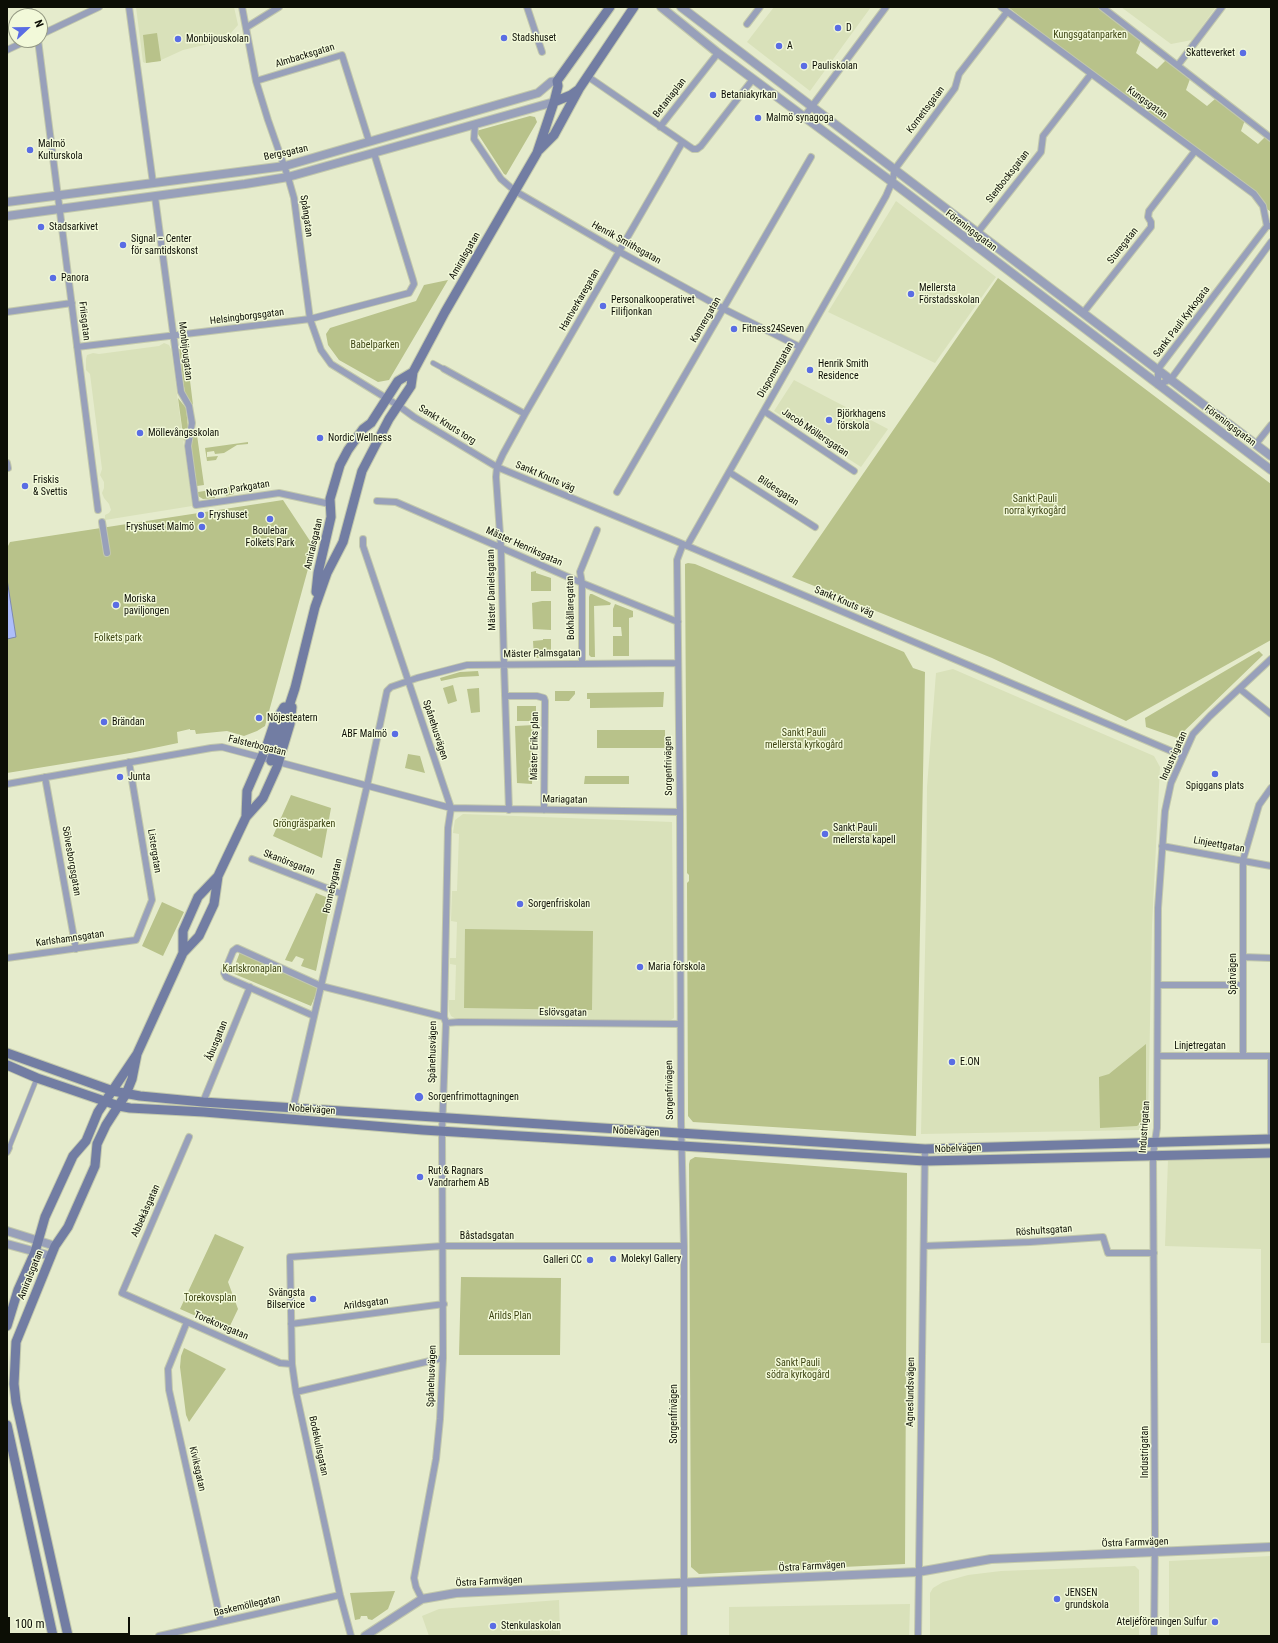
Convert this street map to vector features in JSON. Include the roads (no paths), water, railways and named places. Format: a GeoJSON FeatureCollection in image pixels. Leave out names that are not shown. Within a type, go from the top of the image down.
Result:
{"type":"FeatureCollection","features":[{"type":"Feature","properties":{"kind":"main road","name":"Amiralsgatan"},"geometry":{"type":"LineString","coordinates":[[7,1326],[18,1290],[35,1252],[46,1217],[73,1156],[86,1141],[98,1112],[137,1054],[183,953],[199,936],[214,904],[218,876],[246,817],[263,798],[275,762],[315,607],[327,573],[343,542],[362,471],[390,420],[411,386],[413,372],[445,312],[537,153],[554,102],[558,86],[557,80],[610,7]]}},
{"type":"Feature","properties":{"kind":"main road","name":"Amiralsgatan"},"geometry":{"type":"LineString","coordinates":[[537,153],[554,135],[587,76],[634,7]]}},
{"type":"Feature","properties":{"kind":"main road","name":"Amiralsgatan"},"geometry":{"type":"LineString","coordinates":[[554,102],[571,95],[579,89]]}},
{"type":"Feature","properties":{"kind":"main road","name":"Amiralsgatan"},"geometry":{"type":"LineString","coordinates":[[315,607],[318,573],[332,517],[330,504],[334,484],[348,450],[363,429],[371,423],[398,381],[413,372]]}},
{"type":"Feature","properties":{"kind":"main road","name":"Amiralsgatan"},"geometry":{"type":"LineString","coordinates":[[246,817],[247,791],[274,724],[295,688]]}},
{"type":"Feature","properties":{"kind":"main road","name":"Amiralsgatan"},"geometry":{"type":"LineString","coordinates":[[183,953],[183,931],[198,897],[218,876]]}},
{"type":"Feature","properties":{"kind":"main road","name":"Nobelvägen"},"geometry":{"type":"LineString","coordinates":[[7,1053],[113,1091],[126,1094],[203,1102],[925,1148],[1271,1139]]}},
{"type":"Feature","properties":{"kind":"main road","name":"Amiralsgatan"},"geometry":{"type":"LineString","coordinates":[[68,1636],[21,1425],[14,1384],[16,1342],[54,1246],[68,1227],[95,1166],[97,1144],[106,1125],[126,1094],[132,1079],[137,1054]]}},
{"type":"Feature","properties":{"kind":"main road","name":"Nobelvägen"},"geometry":{"type":"LineString","coordinates":[[7,1065],[37,1078],[106,1102],[135,1109],[204,1112],[442,1131],[925,1161],[1271,1153]]}},
{"type":"Feature","properties":{"kind":"main road"},"geometry":{"type":"LineString","coordinates":[[7,1425],[52,1636]]}},
{"type":"Feature","properties":{"kind":"street"},"geometry":{"type":"LineString","coordinates":[[48,31],[99,7]]}},
{"type":"Feature","properties":{"kind":"street"},"geometry":{"type":"LineString","coordinates":[[129,7],[152,183]]}},
{"type":"Feature","properties":{"kind":"street","name":"Spångatan"},"geometry":{"type":"LineString","coordinates":[[242,7],[256,81],[268,120],[285,166],[294,198],[310,319],[321,350],[331,364],[387,399]]}},
{"type":"Feature","properties":{"kind":"street"},"geometry":{"type":"LineString","coordinates":[[247,27],[279,7]]}},
{"type":"Feature","properties":{"kind":"street"},"geometry":{"type":"LineString","coordinates":[[527,7],[542,52]]}},
{"type":"Feature","properties":{"kind":"street","name":"Föreningsgatan"},"geometry":{"type":"LineString","coordinates":[[661,7],[718,53],[892,182],[1271,470]]}},
{"type":"Feature","properties":{"kind":"street","name":"Föreningsgatan"},"geometry":{"type":"LineString","coordinates":[[681,7],[1271,456]]}},
{"type":"Feature","properties":{"kind":"street"},"geometry":{"type":"LineString","coordinates":[[747,24],[760,7]]}},
{"type":"Feature","properties":{"kind":"street"},"geometry":{"type":"LineString","coordinates":[[804,117],[886,7]]}},
{"type":"Feature","properties":{"kind":"street","name":"Kungsgatan"},"geometry":{"type":"LineString","coordinates":[[1001,7],[1254,194],[1263,206],[1269,226]]}},
{"type":"Feature","properties":{"kind":"street"},"geometry":{"type":"LineString","coordinates":[[1102,7],[1271,138]]}},
{"type":"Feature","properties":{"kind":"street"},"geometry":{"type":"LineString","coordinates":[[1178,65],[1222,7]]}},
{"type":"Feature","properties":{"kind":"street","name":"Kornettsgatan"},"geometry":{"type":"LineString","coordinates":[[892,182],[895,169],[955,88],[959,74],[1007,12]]}},
{"type":"Feature","properties":{"kind":"street","name":"Friisgatan"},"geometry":{"type":"LineString","coordinates":[[39,48],[98,510]]}},
{"type":"Feature","properties":{"kind":"street","name":"Betaniaplan"},"geometry":{"type":"LineString","coordinates":[[718,53],[660,127],[682,143],[693,149],[697,149],[701,146],[753,79]]}},
{"type":"Feature","properties":{"kind":"street","name":"Almbacksgatan"},"geometry":{"type":"LineString","coordinates":[[256,81],[342,55],[369,141]]}},
{"type":"Feature","properties":{"kind":"street","name":"Stenbocksgatan"},"geometry":{"type":"LineString","coordinates":[[978,232],[1041,152],[1043,136],[1091,74]]}},
{"type":"Feature","properties":{"kind":"street"},"geometry":{"type":"LineString","coordinates":[[587,76],[660,127]]}},
{"type":"Feature","properties":{"kind":"street","name":"Bergsgatan"},"geometry":{"type":"LineString","coordinates":[[7,202],[285,166],[538,93],[551,82],[557,80]]}},
{"type":"Feature","properties":{"kind":"street"},"geometry":{"type":"LineString","coordinates":[[7,216],[154,197],[288,177],[554,102]]}},
{"type":"Feature","properties":{"kind":"street","name":"Henrik Smithsgatan"},"geometry":{"type":"LineString","coordinates":[[475,124],[474,139],[501,179],[515,191],[620,252],[724,309],[800,348]]}},
{"type":"Feature","properties":{"kind":"street","name":"Hantverkaregatan"},"geometry":{"type":"LineString","coordinates":[[497,467],[525,414],[682,143]]}},
{"type":"Feature","properties":{"kind":"street","name":"Sturegatan"},"geometry":{"type":"LineString","coordinates":[[1083,313],[1151,227],[1151,222],[1148,217],[1149,211],[1195,151]]}},
{"type":"Feature","properties":{"kind":"street","name":"Helsingborgsgatan"},"geometry":{"type":"LineString","coordinates":[[77,348],[310,319],[409,293],[413,287],[413,280],[374,153]]}},
{"type":"Feature","properties":{"kind":"street","name":"Kamrergatan"},"geometry":{"type":"LineString","coordinates":[[617,492],[811,157]]}},
{"type":"Feature","properties":{"kind":"street","name":"Disponentgatan"},"geometry":{"type":"LineString","coordinates":[[685,545],[800,348],[886,196],[892,182]]}},
{"type":"Feature","properties":{"kind":"street","name":"Monbijougatan"},"geometry":{"type":"LineString","coordinates":[[154,197],[174,336],[180,392],[189,406],[192,423],[188,446],[196,505]]}},
{"type":"Feature","properties":{"kind":"street","name":"Sankt Pauli Kyrkogata"},"geometry":{"type":"LineString","coordinates":[[1158,385],[1158,369],[1269,226]]}},
{"type":"Feature","properties":{"kind":"street"},"geometry":{"type":"LineString","coordinates":[[1158,385],[1171,379],[1271,242]]}},
{"type":"Feature","properties":{"kind":"street"},"geometry":{"type":"LineString","coordinates":[[7,312],[72,303]]}},
{"type":"Feature","properties":{"kind":"street"},"geometry":{"type":"LineString","coordinates":[[433,363],[525,414]]}},
{"type":"Feature","properties":{"kind":"street","name":"Sankt Knuts torg"},"geometry":{"type":"LineString","coordinates":[[387,399],[497,467]]}},
{"type":"Feature","properties":{"kind":"street","name":"Jacob Möllersgatan"},"geometry":{"type":"LineString","coordinates":[[764,411],[854,471]]}},
{"type":"Feature","properties":{"kind":"street"},"geometry":{"type":"LineString","coordinates":[[1256,444],[1271,425]]}},
{"type":"Feature","properties":{"kind":"street","name":"Sankt Knuts väg"},"geometry":{"type":"LineString","coordinates":[[497,467],[1183,756]]}},
{"type":"Feature","properties":{"kind":"street","name":"Mäster Danielsgatan"},"geometry":{"type":"LineString","coordinates":[[497,467],[496,477],[501,548],[504,665]]}},
{"type":"Feature","properties":{"kind":"street","name":"Bildesgatan"},"geometry":{"type":"LineString","coordinates":[[729,472],[815,527]]}},
{"type":"Feature","properties":{"kind":"street","name":"Norra Parkgatan"},"geometry":{"type":"LineString","coordinates":[[196,505],[279,493],[330,504]]}},
{"type":"Feature","properties":{"kind":"street","name":"Mäster Henriksgatan"},"geometry":{"type":"LineString","coordinates":[[377,501],[396,502],[582,583],[678,622]]}},
{"type":"Feature","properties":{"kind":"street"},"geometry":{"type":"LineString","coordinates":[[102,522],[107,553]]}},
{"type":"Feature","properties":{"kind":"street","name":"Bokhållaregatan"},"geometry":{"type":"LineString","coordinates":[[582,664],[582,583],[580,572],[597,530]]}},
{"type":"Feature","properties":{"kind":"street","name":"Spånehusvägen"},"geometry":{"type":"LineString","coordinates":[[363,539],[363,546],[451,808],[448,828],[442,1131],[442,1246],[444,1304],[443,1358],[440,1419],[436,1459],[414,1578],[416,1587],[422,1599]]}},
{"type":"Feature","properties":{"kind":"street","name":"Sorgenfrivägen"},"geometry":{"type":"LineString","coordinates":[[684,1636],[684,1246],[681,1146],[680,812],[677,560],[685,545]]}},
{"type":"Feature","properties":{"kind":"street"},"geometry":{"type":"LineString","coordinates":[[662,616],[662,623]]}},
{"type":"Feature","properties":{"kind":"street","name":"Industrigatan"},"geometry":{"type":"LineString","coordinates":[[1154,1636],[1153,1155],[1157,1128],[1158,908],[1165,811],[1171,783],[1194,734],[1210,716],[1271,659]]}},
{"type":"Feature","properties":{"kind":"street","name":"Mäster Palmsgatan"},"geometry":{"type":"LineString","coordinates":[[409,681],[459,666],[678,663]]}},
{"type":"Feature","properties":{"kind":"street"},"geometry":{"type":"LineString","coordinates":[[504,665],[509,810]]}},
{"type":"Feature","properties":{"kind":"street","name":"Ronnebygatan"},"geometry":{"type":"LineString","coordinates":[[293,1108],[367,786],[387,691],[392,687],[409,681]]}},
{"type":"Feature","properties":{"kind":"street"},"geometry":{"type":"LineString","coordinates":[[1240,689],[1271,714]]}},
{"type":"Feature","properties":{"kind":"street","name":"Mäster Eriks plan"},"geometry":{"type":"LineString","coordinates":[[505,696],[537,696],[544,698],[544,810]]}},
{"type":"Feature","properties":{"kind":"street","name":"Falsterbogatan"},"geometry":{"type":"LineString","coordinates":[[7,784],[216,748],[230,749],[451,808]]}},
{"type":"Feature","properties":{"kind":"street","name":"Listergatan"},"geometry":{"type":"LineString","coordinates":[[129,762],[152,900],[136,940]]}},
{"type":"Feature","properties":{"kind":"street","name":"Sölvesborgsgatan"},"geometry":{"type":"LineString","coordinates":[[45,777],[76,949]]}},
{"type":"Feature","properties":{"kind":"street","name":"Spårvägen"},"geometry":{"type":"LineString","coordinates":[[1243,1056],[1243,860],[1259,805],[1271,788]]}},
{"type":"Feature","properties":{"kind":"street","name":"Mariagatan"},"geometry":{"type":"LineString","coordinates":[[451,808],[680,812]]}},
{"type":"Feature","properties":{"kind":"street","name":"Linjeettgatan"},"geometry":{"type":"LineString","coordinates":[[1162,846],[1271,866]]}},
{"type":"Feature","properties":{"kind":"street","name":"Skanörsgatan"},"geometry":{"type":"LineString","coordinates":[[252,859],[342,894]]}},
{"type":"Feature","properties":{"kind":"street","name":"Karlshamnsgatan"},"geometry":{"type":"LineString","coordinates":[[7,958],[136,940]]}},
{"type":"Feature","properties":{"kind":"street"},"geometry":{"type":"LineString","coordinates":[[314,1016],[226,977],[224,973],[232,951],[237,948],[321,986]]}},
{"type":"Feature","properties":{"kind":"street"},"geometry":{"type":"LineString","coordinates":[[1243,957],[1271,958]]}},
{"type":"Feature","properties":{"kind":"street"},"geometry":{"type":"LineString","coordinates":[[1158,985],[1243,985]]}},
{"type":"Feature","properties":{"kind":"street","name":"Eslövsgatan"},"geometry":{"type":"LineString","coordinates":[[321,986],[445,1020],[459,1022],[680,1024]]}},
{"type":"Feature","properties":{"kind":"street","name":"Åhusgatan"},"geometry":{"type":"LineString","coordinates":[[203,1102],[250,987]]}},
{"type":"Feature","properties":{"kind":"street","name":"Linjetregatan"},"geometry":{"type":"LineString","coordinates":[[1158,1056],[1243,1056]]}},
{"type":"Feature","properties":{"kind":"street"},"geometry":{"type":"LineString","coordinates":[[1243,1056],[1270,1056],[1271,1139]]}},
{"type":"Feature","properties":{"kind":"street"},"geometry":{"type":"LineString","coordinates":[[8,1150],[37,1078]]}},
{"type":"Feature","properties":{"kind":"street","name":"Abbekåsgatan"},"geometry":{"type":"LineString","coordinates":[[122,1293],[189,1137]]}},
{"type":"Feature","properties":{"kind":"street","name":"Agneslundsvägen"},"geometry":{"type":"LineString","coordinates":[[918,1636],[925,1148]]}},
{"type":"Feature","properties":{"kind":"street"},"geometry":{"type":"LineString","coordinates":[[7,1231],[54,1246]]}},
{"type":"Feature","properties":{"kind":"street","name":"Röshultsgatan"},"geometry":{"type":"LineString","coordinates":[[924,1246],[1030,1242],[1104,1237],[1108,1253],[1154,1253]]}},
{"type":"Feature","properties":{"kind":"street"},"geometry":{"type":"LineString","coordinates":[[7,1244],[51,1256]]}},
{"type":"Feature","properties":{"kind":"street","name":"Båstadsgatan"},"geometry":{"type":"LineString","coordinates":[[290,1257],[442,1246],[684,1246]]}},
{"type":"Feature","properties":{"kind":"street","name":"Bodekullsgatan"},"geometry":{"type":"LineString","coordinates":[[290,1257],[292,1364],[296,1392],[340,1595],[351,1636]]}},
{"type":"Feature","properties":{"kind":"street","name":"Torekovsgatan"},"geometry":{"type":"LineString","coordinates":[[122,1293],[280,1363],[292,1364]]}},
{"type":"Feature","properties":{"kind":"street","name":"Arildsgatan"},"geometry":{"type":"LineString","coordinates":[[291,1324],[444,1304]]}},
{"type":"Feature","properties":{"kind":"street","name":"Kiviksgatan"},"geometry":{"type":"LineString","coordinates":[[187,1322],[168,1369],[169,1390],[221,1622]]}},
{"type":"Feature","properties":{"kind":"street"},"geometry":{"type":"LineString","coordinates":[[296,1392],[443,1358]]}},
{"type":"Feature","properties":{"kind":"street","name":"Östra Farmvägen"},"geometry":{"type":"LineString","coordinates":[[365,1636],[422,1599],[456,1593],[918,1572],[991,1559],[1271,1547]]}},
{"type":"Feature","properties":{"kind":"street","name":"Baskemöllegatan"},"geometry":{"type":"LineString","coordinates":[[159,1636],[340,1595]]}},
{"type":"Feature","properties":{"kind":"water"},"geometry":{"type":"Polygon","coordinates":[[[7,579],[16,637],[7,639],[7,579]]]}},
{"type":"Feature","properties":{"kind":"place","name":"D"},"geometry":{"type":"Point","coordinates":[838,28]}},
{"type":"Feature","properties":{"kind":"place","name":"Stadshuset"},"geometry":{"type":"Point","coordinates":[504,38]}},
{"type":"Feature","properties":{"kind":"place","name":"Monbijouskolan"},"geometry":{"type":"Point","coordinates":[178,39]}},
{"type":"Feature","properties":{"kind":"place","name":"A"},"geometry":{"type":"Point","coordinates":[779,46]}},
{"type":"Feature","properties":{"kind":"place","name":"Skatteverket"},"geometry":{"type":"Point","coordinates":[1243,53]}},
{"type":"Feature","properties":{"kind":"place","name":"Pauliskolan"},"geometry":{"type":"Point","coordinates":[804,66]}},
{"type":"Feature","properties":{"kind":"place","name":"Betaniakyrkan"},"geometry":{"type":"Point","coordinates":[713,95]}},
{"type":"Feature","properties":{"kind":"place","name":"Malmö synagoga"},"geometry":{"type":"Point","coordinates":[758,118]}},
{"type":"Feature","properties":{"kind":"place","name":"Malmö Kulturskola"},"geometry":{"type":"Point","coordinates":[30,150]}},
{"type":"Feature","properties":{"kind":"place","name":"Stadsarkivet"},"geometry":{"type":"Point","coordinates":[41,227]}},
{"type":"Feature","properties":{"kind":"place","name":"Signal – Center för samtidskonst"},"geometry":{"type":"Point","coordinates":[123,245]}},
{"type":"Feature","properties":{"kind":"place","name":"Panora"},"geometry":{"type":"Point","coordinates":[53,278]}},
{"type":"Feature","properties":{"kind":"place","name":"Mellersta Förstadsskolan"},"geometry":{"type":"Point","coordinates":[911,294]}},
{"type":"Feature","properties":{"kind":"place","name":"Personalkooperativet Filifjonkan"},"geometry":{"type":"Point","coordinates":[603,306]}},
{"type":"Feature","properties":{"kind":"place","name":"Fitness24Seven"},"geometry":{"type":"Point","coordinates":[734,329]}},
{"type":"Feature","properties":{"kind":"place","name":"Henrik Smith Residence"},"geometry":{"type":"Point","coordinates":[810,370]}},
{"type":"Feature","properties":{"kind":"place","name":"Björkhagens förskola"},"geometry":{"type":"Point","coordinates":[829,420]}},
{"type":"Feature","properties":{"kind":"place","name":"Möllevångsskolan"},"geometry":{"type":"Point","coordinates":[140,433]}},
{"type":"Feature","properties":{"kind":"place","name":"Nordic Wellness"},"geometry":{"type":"Point","coordinates":[320,438]}},
{"type":"Feature","properties":{"kind":"place","name":"Friskis & Svettis"},"geometry":{"type":"Point","coordinates":[25,486]}},
{"type":"Feature","properties":{"kind":"place","name":"Fryshuset"},"geometry":{"type":"Point","coordinates":[201,515]}},
{"type":"Feature","properties":{"kind":"place","name":"Boulebar Folkets Park"},"geometry":{"type":"Point","coordinates":[270,519]}},
{"type":"Feature","properties":{"kind":"place","name":"Fryshuset Malmö"},"geometry":{"type":"Point","coordinates":[202,527]}},
{"type":"Feature","properties":{"kind":"place","name":"Moriska paviljongen"},"geometry":{"type":"Point","coordinates":[116,605]}},
{"type":"Feature","properties":{"kind":"place","name":"Nöjesteatern"},"geometry":{"type":"Point","coordinates":[259,718]}},
{"type":"Feature","properties":{"kind":"place","name":"Brändan"},"geometry":{"type":"Point","coordinates":[104,722]}},
{"type":"Feature","properties":{"kind":"place","name":"ABF Malmö"},"geometry":{"type":"Point","coordinates":[395,734]}},
{"type":"Feature","properties":{"kind":"place","name":"Spiggans plats"},"geometry":{"type":"Point","coordinates":[1215,774]}},
{"type":"Feature","properties":{"kind":"place","name":"Junta"},"geometry":{"type":"Point","coordinates":[120,777]}},
{"type":"Feature","properties":{"kind":"place","name":"Sankt Pauli mellersta kapell"},"geometry":{"type":"Point","coordinates":[825,834]}},
{"type":"Feature","properties":{"kind":"place","name":"Sorgenfriskolan"},"geometry":{"type":"Point","coordinates":[520,904]}},
{"type":"Feature","properties":{"kind":"place","name":"Maria förskola"},"geometry":{"type":"Point","coordinates":[640,967]}},
{"type":"Feature","properties":{"kind":"place","name":"E.ON"},"geometry":{"type":"Point","coordinates":[952,1062]}},
{"type":"Feature","properties":{"kind":"place","name":"Sorgenfrimottagningen"},"geometry":{"type":"Point","coordinates":[419,1097]}},
{"type":"Feature","properties":{"kind":"place","name":"Rut & Ragnars Vandrarhem AB"},"geometry":{"type":"Point","coordinates":[420,1177]}},
{"type":"Feature","properties":{"kind":"place","name":"Molekyl Gallery"},"geometry":{"type":"Point","coordinates":[613,1259]}},
{"type":"Feature","properties":{"kind":"place","name":"Galleri CC"},"geometry":{"type":"Point","coordinates":[590,1260]}},
{"type":"Feature","properties":{"kind":"place","name":"Svängsta Bilservice"},"geometry":{"type":"Point","coordinates":[313,1299]}},
{"type":"Feature","properties":{"kind":"place","name":"JENSEN grundskola"},"geometry":{"type":"Point","coordinates":[1057,1599]}},
{"type":"Feature","properties":{"kind":"place","name":"Ateljéföreningen Sulfur"},"geometry":{"type":"Point","coordinates":[1215,1622]}},
{"type":"Feature","properties":{"kind":"place","name":"Stenkulaskolan"},"geometry":{"type":"Point","coordinates":[493,1626]}},
{"type":"Feature","properties":{"kind":"park label","name":"Kungsgatanparken"},"geometry":{"type":"Point","coordinates":[1090,35]}},
{"type":"Feature","properties":{"kind":"park label","name":"Babelparken"},"geometry":{"type":"Point","coordinates":[375,345]}},
{"type":"Feature","properties":{"kind":"park label","name":"Sankt Pauli norra kyrkogård"},"geometry":{"type":"Point","coordinates":[1035,504]}},
{"type":"Feature","properties":{"kind":"park label","name":"Folkets park"},"geometry":{"type":"Point","coordinates":[118,638]}},
{"type":"Feature","properties":{"kind":"park label","name":"Sankt Pauli mellersta kyrkogård"},"geometry":{"type":"Point","coordinates":[804,738]}},
{"type":"Feature","properties":{"kind":"park label","name":"Gröngräsparken"},"geometry":{"type":"Point","coordinates":[304,824]}},
{"type":"Feature","properties":{"kind":"park label","name":"Karlskronaplan"},"geometry":{"type":"Point","coordinates":[252,969]}},
{"type":"Feature","properties":{"kind":"park label","name":"Torekovsplan"},"geometry":{"type":"Point","coordinates":[210,1298]}},
{"type":"Feature","properties":{"kind":"park label","name":"Arilds Plan"},"geometry":{"type":"Point","coordinates":[510,1316]}},
{"type":"Feature","properties":{"kind":"park label","name":"Sankt Pauli södra kyrkogård"},"geometry":{"type":"Point","coordinates":[798,1368]}}]}
